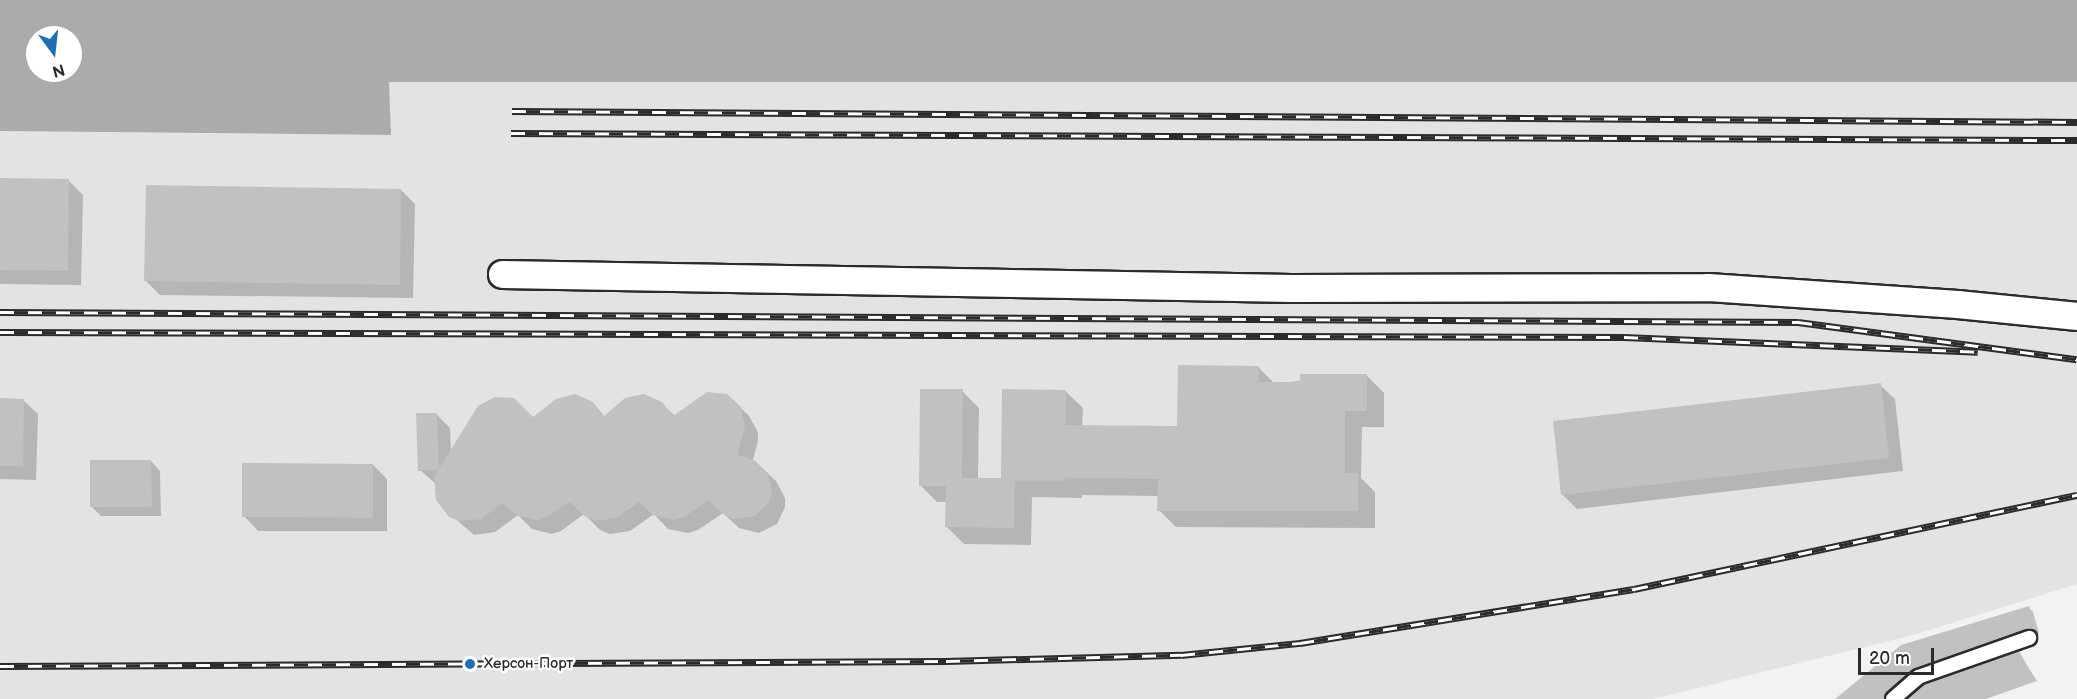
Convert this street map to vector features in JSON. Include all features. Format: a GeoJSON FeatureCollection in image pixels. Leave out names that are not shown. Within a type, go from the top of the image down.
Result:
{"type":"FeatureCollection","features":[{"type":"Feature","properties":{"kind":"street"},"geometry":{"type":"LineString","coordinates":[[502,274],[1291,288],[1708,287],[1957,304],[2077,316]]}},
{"type":"Feature","properties":{"kind":"lane"},"geometry":{"type":"LineString","coordinates":[[1893,699],[1918,677],[2029,638]]}},
{"type":"Feature","properties":{"kind":"shaded area"},"geometry":{"type":"Polygon","coordinates":[[[0,0],[2077,0],[2077,82],[389,82],[391,135],[0,131],[0,0]]]}},
{"type":"Feature","properties":{"kind":"shaded area"},"geometry":{"type":"Polygon","coordinates":[[[389,82],[2077,82],[2077,584],[1910,636],[1653,699],[0,699],[0,131],[390,135],[389,82]]]}},
{"type":"Feature","properties":{"kind":"building"},"geometry":{"type":"Polygon","coordinates":[[[0,178],[69,179],[68,271],[0,270],[0,178]]]}},
{"type":"Feature","properties":{"kind":"building"},"geometry":{"type":"Polygon","coordinates":[[[146,185],[401,189],[400,285],[144,281],[146,185]]]}},
{"type":"Feature","properties":{"kind":"building"},"geometry":{"type":"Polygon","coordinates":[[[1178,365],[1259,366],[1258,382],[1300,382],[1300,374],[1367,374],[1367,411],[1345,411],[1345,473],[1358,473],[1358,511],[1157,511],[1158,479],[1065,478],[1065,481],[1015,481],[1014,528],[945,527],[946,486],[919,486],[920,389],[963,389],[962,478],[1001,478],[1002,389],[1066,390],[1066,425],[1177,426],[1178,365]]]}},
{"type":"Feature","properties":{"kind":"building"},"geometry":{"type":"Polygon","coordinates":[[[1881,383],[1889,458],[1561,495],[1553,421],[1881,383]]]}},
{"type":"Feature","properties":{"kind":"building"},"geometry":{"type":"Polygon","coordinates":[[[707,392],[727,394],[741,407],[745,427],[737,455],[754,460],[768,473],[772,492],[769,502],[755,516],[734,519],[724,515],[708,500],[684,517],[674,520],[653,515],[639,502],[616,518],[595,521],[585,516],[569,502],[547,517],[537,520],[516,515],[503,503],[481,519],[459,521],[449,517],[436,500],[434,477],[438,470],[418,471],[416,413],[437,413],[439,469],[478,406],[495,397],[514,398],[533,417],[556,399],[575,394],[593,402],[604,416],[625,398],[644,394],[662,402],[673,416],[707,392]]]}},
{"type":"Feature","properties":{"kind":"building"},"geometry":{"type":"Polygon","coordinates":[[[0,398],[24,399],[23,466],[0,466],[0,398]]]}},
{"type":"Feature","properties":{"kind":"building"},"geometry":{"type":"Polygon","coordinates":[[[90,460],[151,460],[152,507],[90,507],[90,460]]]}},
{"type":"Feature","properties":{"kind":"building"},"geometry":{"type":"Polygon","coordinates":[[[242,463],[373,464],[373,518],[242,517],[242,463]]]}},
{"type":"Feature","properties":{"kind":"building"},"geometry":{"type":"Polygon","coordinates":[[[2029,606],[2035,628],[1915,669],[1887,692],[1884,699],[1835,699],[1901,645],[2029,606]]]}},
{"type":"Feature","properties":{"kind":"building"},"geometry":{"type":"Polygon","coordinates":[[[2019,651],[2033,676],[1970,699],[1907,699],[1923,685],[2019,651]]]}},
{"type":"Feature","properties":{"kind":"railway"},"geometry":{"type":"LineString","coordinates":[[512,111],[2077,122]]}},
{"type":"Feature","properties":{"kind":"railway"},"geometry":{"type":"LineString","coordinates":[[511,133],[2077,140]]}},
{"type":"Feature","properties":{"kind":"railway"},"geometry":{"type":"LineString","coordinates":[[0,312],[1798,322],[2077,359]]}},
{"type":"Feature","properties":{"kind":"railway"},"geometry":{"type":"LineString","coordinates":[[0,332],[1624,337],[1978,352]]}},
{"type":"Feature","properties":{"kind":"railway"},"geometry":{"type":"LineString","coordinates":[[0,666],[946,661],[1181,655],[1300,643],[1634,589],[2077,495]]}},
{"type":"Feature","properties":{"kind":"place","name":"Херсон-Порт"},"geometry":{"type":"Point","coordinates":[470,664]}}]}
